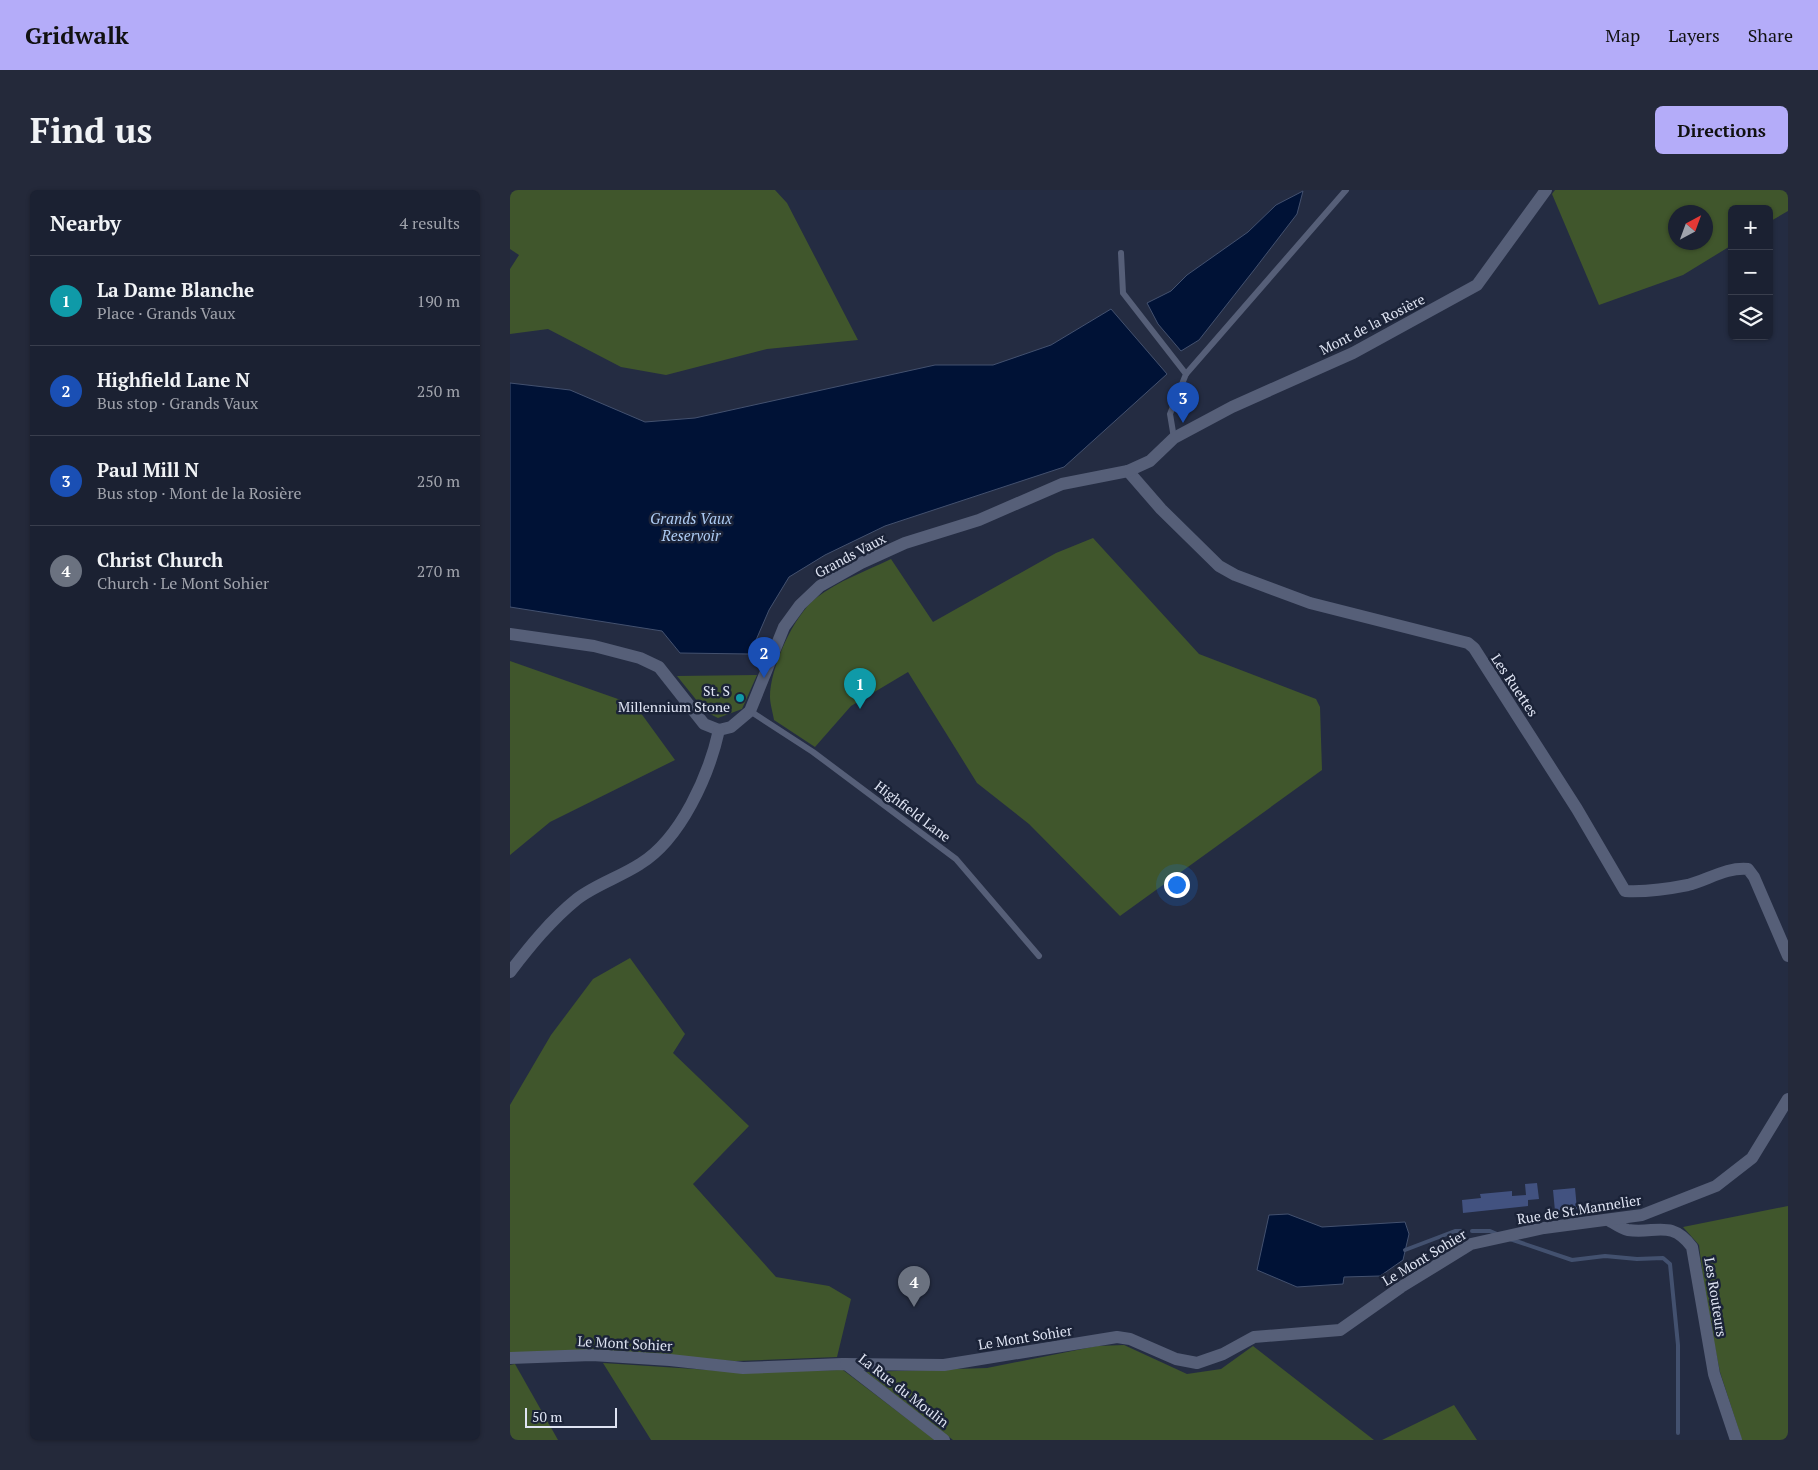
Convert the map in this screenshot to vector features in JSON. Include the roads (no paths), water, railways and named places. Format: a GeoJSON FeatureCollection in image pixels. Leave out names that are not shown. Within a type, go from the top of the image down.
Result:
{"type":"FeatureCollection","features":[{"type":"Feature","properties":{"kind":"street","name":"Mont de la Rosière"},"geometry":{"type":"LineString","coordinates":[[1174,438],[1232,406],[1353,353],[1477,285],[1546,190]]}},
{"type":"Feature","properties":{"kind":"street","name":"Grands Vaux"},"geometry":{"type":"LineString","coordinates":[[719,730],[731,727],[750,711],[784,627],[800,605],[820,586],[862,562],[906,543],[979,520],[1062,484],[1128,471],[1150,461],[1174,438]]}},
{"type":"Feature","properties":{"kind":"street","name":"Les Ruettes"},"geometry":{"type":"LineString","coordinates":[[1128,471],[1161,509],[1219,566],[1235,575],[1310,603],[1468,643],[1474,648],[1536,743],[1625,891],[1639,891],[1688,884],[1736,868],[1748,869],[1754,878],[1788,956]]}},
{"type":"Feature","properties":{"kind":"street"},"geometry":{"type":"LineString","coordinates":[[510,634],[585,645],[640,658],[659,667],[704,724],[719,730],[714,755],[679,826],[661,850],[641,864],[578,898],[540,934],[510,972]]}},
{"type":"Feature","properties":{"kind":"street","name":"Rue de St.Mannelier"},"geometry":{"type":"LineString","coordinates":[[1506,1235],[1610,1221],[1656,1211],[1716,1186],[1752,1158],[1788,1099]]}},
{"type":"Feature","properties":{"kind":"street","name":"Les Routeurs"},"geometry":{"type":"LineString","coordinates":[[1610,1221],[1626,1230],[1670,1229],[1684,1236],[1692,1247],[1714,1374],[1736,1440]]}},
{"type":"Feature","properties":{"kind":"street","name":"Le Mont Sohier"},"geometry":{"type":"LineString","coordinates":[[510,1358],[592,1355],[670,1360],[744,1368],[846,1364],[944,1365],[1117,1336],[1130,1339],[1176,1359],[1197,1363],[1223,1354],[1254,1337],[1340,1330],[1401,1287],[1471,1244],[1506,1235]]}},
{"type":"Feature","properties":{"kind":"street","name":"La Rue du Moulin"},"geometry":{"type":"LineString","coordinates":[[846,1364],[944,1440]]}},
{"type":"Feature","properties":{"kind":"lane"},"geometry":{"type":"LineString","coordinates":[[1174,438],[1170,414],[1186,374],[1346,190]]}},
{"type":"Feature","properties":{"kind":"lane"},"geometry":{"type":"LineString","coordinates":[[1121,253],[1123,293],[1186,374]]}},
{"type":"Feature","properties":{"kind":"lane","name":"Highfield Lane"},"geometry":{"type":"LineString","coordinates":[[750,711],[813,752],[956,859],[1039,956]]}},
{"type":"Feature","properties":{"kind":"water"},"geometry":{"type":"Polygon","coordinates":[[[1303,191],[1297,214],[1199,340],[1181,351],[1158,324],[1147,303],[1171,291],[1187,275],[1248,232],[1276,205],[1303,191]]]}},
{"type":"Feature","properties":{"kind":"water","name":"Grands Vaux Reservoir"},"geometry":{"type":"Polygon","coordinates":[[[1111,309],[1167,374],[1064,467],[885,526],[825,555],[789,577],[769,610],[750,654],[680,653],[662,631],[510,607],[510,383],[570,390],[645,422],[695,418],[935,365],[993,365],[1051,345],[1111,309]]]}},
{"type":"Feature","properties":{"kind":"water"},"geometry":{"type":"Polygon","coordinates":[[[1288,1214],[1322,1227],[1405,1222],[1409,1234],[1403,1260],[1380,1276],[1344,1277],[1343,1284],[1297,1287],[1257,1270],[1269,1215],[1288,1214]]]}},
{"type":"Feature","properties":{"kind":"waterway"},"geometry":{"type":"LineString","coordinates":[[1405,1250],[1455,1231],[1461,1231]]}},
{"type":"Feature","properties":{"kind":"waterway"},"geometry":{"type":"LineString","coordinates":[[1472,1231],[1490,1231],[1497,1234]]}},
{"type":"Feature","properties":{"kind":"waterway"},"geometry":{"type":"LineString","coordinates":[[1510,1239],[1572,1260],[1605,1256],[1637,1259],[1663,1258],[1670,1264],[1678,1345],[1678,1433]]}},
{"type":"Feature","properties":{"kind":"place","name":"Paul Mill N"},"geometry":{"type":"Point","coordinates":[1183,423]}},
{"type":"Feature","properties":{"kind":"place","name":"Highfield Lane N"},"geometry":{"type":"Point","coordinates":[764,678]}},
{"type":"Feature","properties":{"kind":"place","name":"St. S Millennium Stone"},"geometry":{"type":"Point","coordinates":[740,698]}},
{"type":"Feature","properties":{"kind":"place","name":"La Dame Blanche"},"geometry":{"type":"Point","coordinates":[860,709]}},
{"type":"Feature","properties":{"kind":"place","name":"Christ Church"},"geometry":{"type":"Point","coordinates":[914,1307]}}]}
